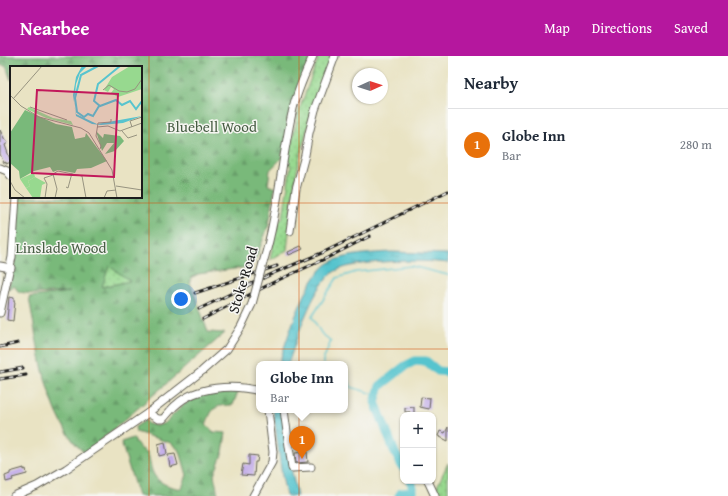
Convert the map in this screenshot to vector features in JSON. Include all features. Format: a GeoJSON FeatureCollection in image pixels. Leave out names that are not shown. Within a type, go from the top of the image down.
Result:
{"type":"FeatureCollection","features":[{"type":"Feature","properties":{"kind":"street","name":"Stoke Road"},"geometry":{"type":"LineString","coordinates":[[14,496],[37,486],[64,471],[148,412],[202,371],[227,349],[241,327],[252,304],[264,263],[274,217],[292,111],[303,78],[313,56]]}},
{"type":"Feature","properties":{"kind":"street"},"geometry":{"type":"LineString","coordinates":[[290,231],[296,189],[309,133],[315,110],[335,56]]}},
{"type":"Feature","properties":{"kind":"street"},"geometry":{"type":"LineString","coordinates":[[0,168],[10,175]]}},
{"type":"Feature","properties":{"kind":"street"},"geometry":{"type":"LineString","coordinates":[[0,313],[11,268],[15,230],[16,198]]}},
{"type":"Feature","properties":{"kind":"street"},"geometry":{"type":"LineString","coordinates":[[0,266],[11,268]]}},
{"type":"Feature","properties":{"kind":"street"},"geometry":{"type":"LineString","coordinates":[[148,412],[158,420],[163,419],[176,405],[186,398],[215,388],[233,387],[256,391]]}},
{"type":"Feature","properties":{"kind":"street"},"geometry":{"type":"LineString","coordinates":[[253,496],[272,462],[273,452],[268,413]]}},
{"type":"Feature","properties":{"kind":"street"},"geometry":{"type":"LineString","coordinates":[[284,413],[292,468],[311,467]]}},
{"type":"Feature","properties":{"kind":"street"},"geometry":{"type":"LineString","coordinates":[[429,484],[435,496]]}},
{"type":"Feature","properties":{"kind":"green space"},"geometry":{"type":"Polygon","coordinates":[[[0,56],[311,56],[281,159],[270,170],[268,185],[275,188],[269,224],[256,258],[248,267],[198,274],[191,278],[190,282],[208,332],[225,333],[85,454],[72,439],[61,422],[53,402],[40,359],[29,297],[70,292],[33,294],[19,292],[14,286],[8,289],[14,270],[19,198],[142,198],[142,66],[10,66],[10,77],[6,66],[0,65],[0,56]],[[109,266],[102,287],[130,281],[109,266]]]}},
{"type":"Feature","properties":{"kind":"green space"},"geometry":{"type":"Polygon","coordinates":[[[319,56],[334,56],[304,140],[298,164],[287,250],[270,260],[277,223],[283,217],[291,165],[287,164],[298,113],[319,56]]]}},
{"type":"Feature","properties":{"kind":"green space"},"geometry":{"type":"Polygon","coordinates":[[[109,266],[131,281],[102,287],[109,266]]]}},
{"type":"Feature","properties":{"kind":"green space"},"geometry":{"type":"Polygon","coordinates":[[[239,389],[233,405],[218,407],[212,411],[206,425],[214,432],[226,433],[223,452],[214,475],[218,494],[217,496],[138,496],[121,442],[133,438],[140,448],[148,453],[153,473],[156,477],[169,486],[182,488],[187,475],[180,451],[171,443],[136,432],[135,427],[146,420],[148,424],[157,426],[165,423],[183,405],[203,393],[239,389]]]}},
{"type":"Feature","properties":{"kind":"green space"},"geometry":{"type":"Polygon","coordinates":[[[448,463],[448,496],[433,496],[433,495],[448,463]]]}},
{"type":"Feature","properties":{"kind":"water"},"geometry":{"type":"Polygon","coordinates":[[[392,252],[448,254],[448,263],[405,261],[369,263],[340,269],[331,274],[317,293],[305,316],[289,361],[280,361],[298,309],[305,294],[321,270],[329,263],[336,260],[359,254],[392,252]]]}},
{"type":"Feature","properties":{"kind":"water"},"geometry":{"type":"Polygon","coordinates":[[[273,413],[282,413],[288,453],[297,496],[286,496],[273,413]]]}},
{"type":"Feature","properties":{"kind":"building"},"geometry":{"type":"Polygon","coordinates":[[[0,130],[8,143],[5,145],[10,162],[4,163],[0,154],[0,130]]]}},
{"type":"Feature","properties":{"kind":"building"},"geometry":{"type":"Polygon","coordinates":[[[301,246],[303,249],[289,255],[288,252],[301,246]]]}},
{"type":"Feature","properties":{"kind":"building"},"geometry":{"type":"Polygon","coordinates":[[[9,297],[14,298],[15,302],[13,321],[7,320],[9,297]]]}},
{"type":"Feature","properties":{"kind":"building"},"geometry":{"type":"Polygon","coordinates":[[[421,397],[430,398],[429,409],[420,407],[421,397]]]}},
{"type":"Feature","properties":{"kind":"building"},"geometry":{"type":"Polygon","coordinates":[[[414,407],[414,412],[405,412],[405,408],[414,407]]]}},
{"type":"Feature","properties":{"kind":"building"},"geometry":{"type":"Polygon","coordinates":[[[448,427],[448,441],[438,436],[440,431],[445,433],[448,427]]]}},
{"type":"Feature","properties":{"kind":"building"},"geometry":{"type":"Polygon","coordinates":[[[165,442],[167,454],[159,456],[158,444],[165,442]]]}},
{"type":"Feature","properties":{"kind":"building"},"geometry":{"type":"Polygon","coordinates":[[[307,452],[308,462],[296,463],[295,453],[307,452]]]}},
{"type":"Feature","properties":{"kind":"building"},"geometry":{"type":"Polygon","coordinates":[[[175,454],[178,465],[170,467],[168,455],[175,454]]]}},
{"type":"Feature","properties":{"kind":"building"},"geometry":{"type":"Polygon","coordinates":[[[249,455],[258,456],[257,462],[255,462],[254,476],[241,475],[243,464],[249,465],[249,455]]]}},
{"type":"Feature","properties":{"kind":"building"},"geometry":{"type":"Polygon","coordinates":[[[24,468],[24,470],[26,469],[27,474],[12,478],[13,480],[6,482],[5,476],[10,474],[10,472],[24,468]]]}},
{"type":"Feature","properties":{"kind":"waterway"},"geometry":{"type":"LineString","coordinates":[[323,361],[331,341],[321,333],[312,317],[337,278],[356,272],[411,266],[448,275]]}},
{"type":"Feature","properties":{"kind":"waterway"},"geometry":{"type":"LineString","coordinates":[[400,462],[375,402],[380,386],[405,366],[415,361],[426,361],[438,371],[448,372]]}},
{"type":"Feature","properties":{"kind":"waterway"},"geometry":{"type":"LineString","coordinates":[[348,377],[351,387],[377,395]]}},
{"type":"Feature","properties":{"kind":"waterway"},"geometry":{"type":"LineString","coordinates":[[399,496],[401,493],[412,492],[412,484]]}},
{"type":"Feature","properties":{"kind":"railway"},"geometry":{"type":"LineString","coordinates":[[199,309],[276,272],[324,252],[448,191]]}},
{"type":"Feature","properties":{"kind":"railway"},"geometry":{"type":"LineString","coordinates":[[203,319],[274,282],[327,258],[370,236]]}},
{"type":"Feature","properties":{"kind":"railway"},"geometry":{"type":"LineString","coordinates":[[195,293],[277,266]]}},
{"type":"Feature","properties":{"kind":"railway"},"geometry":{"type":"LineString","coordinates":[[0,347],[18,343]]}},
{"type":"Feature","properties":{"kind":"railway"},"geometry":{"type":"LineString","coordinates":[[0,372],[23,368]]}},
{"type":"Feature","properties":{"kind":"railway"},"geometry":{"type":"LineString","coordinates":[[0,379],[26,375]]}},
{"type":"Feature","properties":{"kind":"place","name":"Globe Inn"},"geometry":{"type":"Point","coordinates":[302,459]}},
{"type":"Feature","properties":{"kind":"park label","name":"Bluebell Wood"},"geometry":{"type":"Point","coordinates":[212,127]}},
{"type":"Feature","properties":{"kind":"park label","name":"Linslade Wood"},"geometry":{"type":"Point","coordinates":[61,248]}}]}
